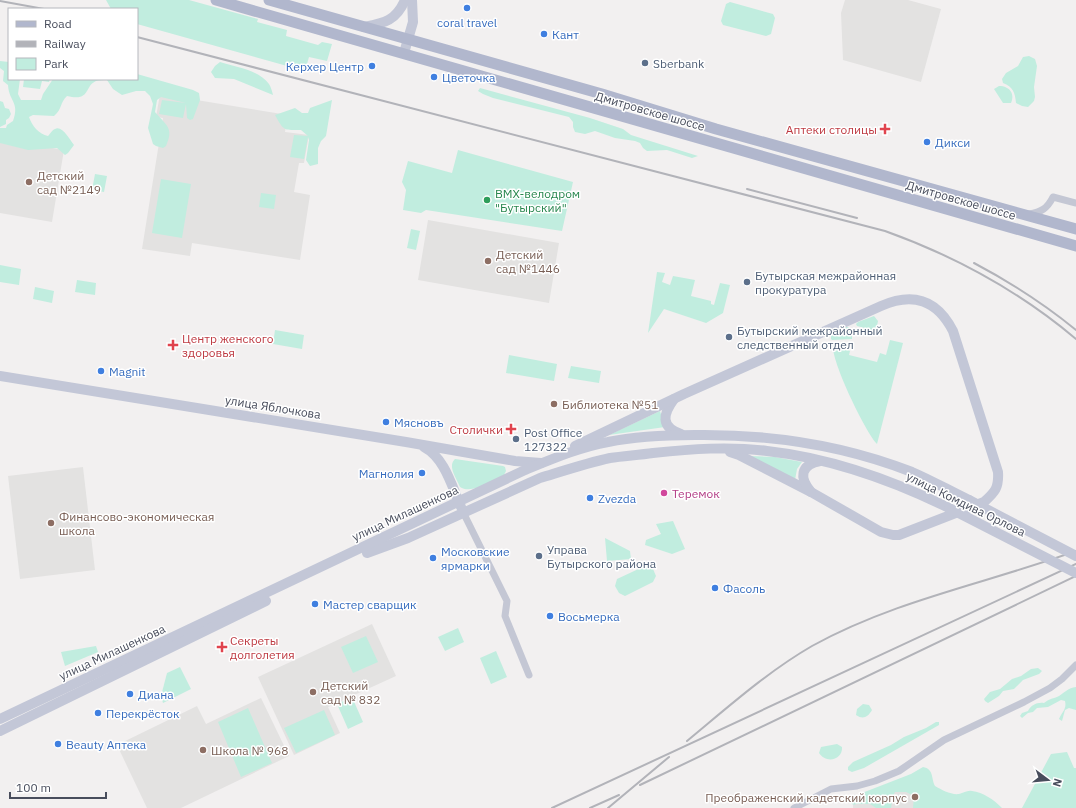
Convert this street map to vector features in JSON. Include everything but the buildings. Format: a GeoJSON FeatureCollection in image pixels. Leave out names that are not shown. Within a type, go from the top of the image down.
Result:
{"type":"FeatureCollection","features":[{"type":"Feature","properties":{"kind":"main road","name":"Дмитровское шоссе"},"geometry":{"type":"LineString","coordinates":[[216,0],[1076,246]]}},
{"type":"Feature","properties":{"kind":"main road","name":"Дмитровское шоссе"},"geometry":{"type":"LineString","coordinates":[[269,0],[1076,229]]}},
{"type":"Feature","properties":{"kind":"main road"},"geometry":{"type":"LineString","coordinates":[[364,27],[384,23],[394,17],[400,12],[405,0]]}},
{"type":"Feature","properties":{"kind":"main road"},"geometry":{"type":"LineString","coordinates":[[404,53],[413,22],[412,0]]}},
{"type":"Feature","properties":{"kind":"main road"},"geometry":{"type":"LineString","coordinates":[[552,459],[572,447],[674,399],[890,302],[908,298],[922,301],[933,307],[949,322],[959,344],[998,472],[998,482],[994,492],[984,502],[899,535],[893,535],[881,532],[811,492],[739,455],[726,450],[710,448]]}},
{"type":"Feature","properties":{"kind":"main road","name":"улица Яблочкова"},"geometry":{"type":"LineString","coordinates":[[0,376],[419,444],[458,452],[515,461],[542,463]]}},
{"type":"Feature","properties":{"kind":"main road"},"geometry":{"type":"LineString","coordinates":[[674,399],[667,410],[665,421],[671,430],[685,435]]}},
{"type":"Feature","properties":{"kind":"main road","name":"улица Милашенкова"},"geometry":{"type":"LineString","coordinates":[[0,719],[525,470],[552,459],[607,442],[644,436],[685,435],[725,435],[775,438],[846,452]]}},
{"type":"Feature","properties":{"kind":"main road"},"geometry":{"type":"LineString","coordinates":[[419,444],[428,449],[435,456],[445,471],[464,512]]}},
{"type":"Feature","properties":{"kind":"main road","name":"улица Милашенкова"},"geometry":{"type":"LineString","coordinates":[[0,731],[347,562],[374,550],[408,538],[530,483],[561,471],[611,458],[684,449],[710,448],[768,451],[820,461],[842,467]]}},
{"type":"Feature","properties":{"kind":"main road"},"geometry":{"type":"LineString","coordinates":[[445,471],[444,462],[446,458],[450,454],[458,452]]}},
{"type":"Feature","properties":{"kind":"main road","name":"улица Комдива Орлова"},"geometry":{"type":"LineString","coordinates":[[846,452],[877,460],[912,472],[1076,556]]}},
{"type":"Feature","properties":{"kind":"main road"},"geometry":{"type":"LineString","coordinates":[[515,461],[525,470],[530,483]]}},
{"type":"Feature","properties":{"kind":"main road"},"geometry":{"type":"LineString","coordinates":[[811,492],[803,479],[804,471],[807,466],[813,462],[820,461]]}},
{"type":"Feature","properties":{"kind":"main road","name":"улица Комдива Орлова"},"geometry":{"type":"LineString","coordinates":[[842,467],[873,476],[949,508],[1076,573]]}},
{"type":"Feature","properties":{"kind":"street"},"geometry":{"type":"LineString","coordinates":[[1023,214],[1038,212],[1045,209],[1053,197],[1076,204]]}},
{"type":"Feature","properties":{"kind":"street"},"geometry":{"type":"LineString","coordinates":[[464,512],[506,601],[505,616],[529,675]]}},
{"type":"Feature","properties":{"kind":"street"},"geometry":{"type":"LineString","coordinates":[[794,808],[831,789],[857,786],[899,771],[944,740],[1029,700],[1050,688],[1062,679],[1076,665]]}},
{"type":"Feature","properties":{"kind":"shaded area"},"geometry":{"type":"Polygon","coordinates":[[[845,0],[908,0],[941,9],[921,82],[843,60],[841,13],[845,0]]]}},
{"type":"Feature","properties":{"kind":"shaded area"},"geometry":{"type":"Polygon","coordinates":[[[160,94],[288,115],[285,132],[309,135],[304,163],[299,163],[294,192],[310,195],[300,260],[192,243],[190,256],[142,249],[163,118],[156,117],[160,94]]]}},
{"type":"Feature","properties":{"kind":"shaded area","name":"Детский сад №2149"},"geometry":{"type":"Polygon","coordinates":[[[0,139],[64,150],[52,222],[0,213],[0,139]]]}},
{"type":"Feature","properties":{"kind":"shaded area","name":"Детский сад №1446"},"geometry":{"type":"Polygon","coordinates":[[[428,220],[559,243],[549,303],[418,280],[428,220]]]}},
{"type":"Feature","properties":{"kind":"shaded area","name":"Финансово-экономическая школа"},"geometry":{"type":"Polygon","coordinates":[[[83,467],[95,570],[20,579],[8,476],[83,467]]]}},
{"type":"Feature","properties":{"kind":"shaded area","name":"Детский сад № 832"},"geometry":{"type":"Polygon","coordinates":[[[372,624],[396,676],[328,707],[340,733],[294,755],[258,677],[372,624]]]}},
{"type":"Feature","properties":{"kind":"shaded area","name":"Школа № 968"},"geometry":{"type":"Polygon","coordinates":[[[261,698],[289,756],[181,808],[147,808],[117,745],[197,706],[206,724],[261,698]]]}},
{"type":"Feature","properties":{"kind":"shaded area","name":"Преображенский кадетский корпус"},"geometry":{"type":"Polygon","coordinates":[[[893,784],[998,808],[853,808],[853,805],[893,784]]]}},
{"type":"Feature","properties":{"kind":"green space"},"geometry":{"type":"Polygon","coordinates":[[[106,0],[189,0],[258,19],[257,22],[287,30],[286,36],[318,45],[322,42],[332,44],[327,61],[309,57],[305,71],[138,24],[138,8],[110,8],[106,0]]]}},
{"type":"Feature","properties":{"kind":"green space"},"geometry":{"type":"Polygon","coordinates":[[[730,2],[773,14],[775,18],[771,34],[766,36],[723,25],[721,21],[726,4],[730,2]]]}},
{"type":"Feature","properties":{"kind":"green space"},"geometry":{"type":"Polygon","coordinates":[[[1029,56],[1035,59],[1037,66],[1034,87],[1035,97],[1034,101],[1028,107],[1016,103],[1013,90],[1003,83],[1002,79],[1006,73],[1018,66],[1023,57],[1029,56]]]}},
{"type":"Feature","properties":{"kind":"green space"},"geometry":{"type":"Polygon","coordinates":[[[0,61],[8,62],[8,80],[20,80],[18,94],[21,100],[41,100],[43,94],[52,80],[100,80],[92,83],[86,93],[80,97],[67,96],[59,111],[54,116],[33,115],[29,117],[36,129],[45,135],[48,136],[53,130],[58,128],[63,131],[74,145],[68,153],[65,155],[57,148],[28,150],[0,143],[0,128],[6,128],[7,125],[13,121],[15,106],[10,95],[8,85],[3,81],[4,71],[0,68],[0,61]]]}},
{"type":"Feature","properties":{"kind":"green space"},"geometry":{"type":"Polygon","coordinates":[[[220,62],[259,75],[269,84],[273,95],[234,79],[215,78],[211,72],[220,62]]]}},
{"type":"Feature","properties":{"kind":"green space"},"geometry":{"type":"Polygon","coordinates":[[[138,74],[193,90],[199,93],[200,100],[193,119],[190,120],[187,118],[186,104],[183,118],[159,114],[162,100],[186,103],[161,97],[157,100],[155,112],[166,124],[169,131],[166,146],[163,148],[153,144],[148,128],[153,104],[150,96],[145,91],[136,91],[122,95],[113,89],[107,80],[138,80],[138,74]]]}},
{"type":"Feature","properties":{"kind":"green space"},"geometry":{"type":"Polygon","coordinates":[[[24,80],[50,80],[49,82],[42,81],[40,89],[23,87],[24,80]]]}},
{"type":"Feature","properties":{"kind":"green space"},"geometry":{"type":"Polygon","coordinates":[[[999,86],[1006,87],[1011,91],[1011,103],[1003,103],[994,89],[999,86]]]}},
{"type":"Feature","properties":{"kind":"green space"},"geometry":{"type":"Polygon","coordinates":[[[480,88],[590,118],[623,129],[631,135],[698,156],[692,158],[667,150],[647,151],[640,143],[635,141],[615,138],[595,131],[585,134],[575,132],[573,122],[569,117],[493,98],[478,91],[480,88]]]}},
{"type":"Feature","properties":{"kind":"green space"},"geometry":{"type":"Polygon","coordinates":[[[332,100],[326,136],[321,141],[318,148],[318,164],[310,166],[306,160],[309,140],[308,137],[304,159],[290,157],[294,135],[308,136],[301,130],[291,130],[282,127],[275,115],[295,108],[302,113],[308,113],[310,108],[332,100]]]}},
{"type":"Feature","properties":{"kind":"green space"},"geometry":{"type":"Polygon","coordinates":[[[0,101],[3,102],[5,108],[9,109],[11,114],[6,120],[6,124],[0,127],[0,101]]]}},
{"type":"Feature","properties":{"kind":"green space","name":"BMX-велодром \"Бутырский\""},"geometry":{"type":"Polygon","coordinates":[[[458,150],[573,182],[562,231],[426,210],[421,213],[403,210],[406,190],[402,182],[408,161],[452,173],[458,150]]]}},
{"type":"Feature","properties":{"kind":"green space"},"geometry":{"type":"Polygon","coordinates":[[[95,174],[107,176],[104,192],[92,190],[95,174]]]}},
{"type":"Feature","properties":{"kind":"green space"},"geometry":{"type":"Polygon","coordinates":[[[161,179],[191,184],[182,238],[152,233],[161,179]]]}},
{"type":"Feature","properties":{"kind":"green space"},"geometry":{"type":"Polygon","coordinates":[[[261,193],[276,195],[274,209],[259,207],[261,193]]]}},
{"type":"Feature","properties":{"kind":"green space"},"geometry":{"type":"Polygon","coordinates":[[[411,229],[420,231],[416,250],[407,248],[411,229]]]}},
{"type":"Feature","properties":{"kind":"green space"},"geometry":{"type":"Polygon","coordinates":[[[0,265],[21,269],[19,285],[0,282],[0,265]]]}},
{"type":"Feature","properties":{"kind":"green space"},"geometry":{"type":"Polygon","coordinates":[[[657,272],[665,273],[662,282],[670,285],[673,276],[695,280],[691,296],[711,301],[711,304],[714,305],[720,283],[730,285],[723,313],[706,323],[664,309],[648,333],[657,272]]]}},
{"type":"Feature","properties":{"kind":"green space"},"geometry":{"type":"Polygon","coordinates":[[[77,280],[96,283],[95,295],[75,292],[77,280]]]}},
{"type":"Feature","properties":{"kind":"green space"},"geometry":{"type":"Polygon","coordinates":[[[35,287],[54,291],[52,303],[33,299],[35,287]]]}},
{"type":"Feature","properties":{"kind":"green space"},"geometry":{"type":"Polygon","coordinates":[[[874,316],[878,321],[877,326],[872,330],[857,326],[856,324],[858,322],[874,316]]]}},
{"type":"Feature","properties":{"kind":"green space"},"geometry":{"type":"Polygon","coordinates":[[[845,327],[848,327],[852,331],[852,339],[831,339],[831,335],[845,327]]]}},
{"type":"Feature","properties":{"kind":"green space"},"geometry":{"type":"Polygon","coordinates":[[[275,330],[304,335],[302,349],[273,344],[275,330]]]}},
{"type":"Feature","properties":{"kind":"green space"},"geometry":{"type":"Polygon","coordinates":[[[890,340],[903,343],[877,444],[857,411],[850,396],[837,365],[833,345],[835,343],[846,344],[845,349],[850,351],[849,355],[877,362],[880,353],[886,355],[890,340]]]}},
{"type":"Feature","properties":{"kind":"green space"},"geometry":{"type":"Polygon","coordinates":[[[509,355],[557,364],[554,381],[506,373],[509,355]]]}},
{"type":"Feature","properties":{"kind":"green space"},"geometry":{"type":"Polygon","coordinates":[[[571,366],[601,371],[599,383],[568,378],[571,366]]]}},
{"type":"Feature","properties":{"kind":"green space"},"geometry":{"type":"Polygon","coordinates":[[[660,411],[665,427],[609,435],[660,411]]]}},
{"type":"Feature","properties":{"kind":"green space"},"geometry":{"type":"Polygon","coordinates":[[[749,456],[775,457],[802,462],[797,469],[795,480],[749,456]]]}},
{"type":"Feature","properties":{"kind":"green space"},"geometry":{"type":"Polygon","coordinates":[[[455,459],[503,466],[505,467],[506,471],[504,475],[482,486],[465,489],[460,487],[453,473],[452,465],[455,459]]]}},
{"type":"Feature","properties":{"kind":"green space"},"geometry":{"type":"Polygon","coordinates":[[[673,521],[685,549],[672,554],[645,545],[646,540],[661,534],[656,524],[673,521]]]}},
{"type":"Feature","properties":{"kind":"green space"},"geometry":{"type":"Polygon","coordinates":[[[605,538],[630,551],[631,559],[607,561],[605,538]]]}},
{"type":"Feature","properties":{"kind":"green space"},"geometry":{"type":"Polygon","coordinates":[[[647,565],[653,569],[656,576],[653,582],[625,596],[619,593],[615,586],[617,579],[647,565]]]}},
{"type":"Feature","properties":{"kind":"green space"},"geometry":{"type":"Polygon","coordinates":[[[458,628],[464,642],[445,651],[438,637],[458,628]]]}},
{"type":"Feature","properties":{"kind":"green space"},"geometry":{"type":"Polygon","coordinates":[[[366,636],[378,662],[353,673],[341,647],[366,636]]]}},
{"type":"Feature","properties":{"kind":"green space"},"geometry":{"type":"Polygon","coordinates":[[[96,646],[98,652],[65,666],[61,652],[96,646]]]}},
{"type":"Feature","properties":{"kind":"green space"},"geometry":{"type":"Polygon","coordinates":[[[496,651],[507,677],[491,684],[480,658],[496,651]]]}},
{"type":"Feature","properties":{"kind":"green space"},"geometry":{"type":"Polygon","coordinates":[[[180,667],[191,689],[163,703],[161,696],[167,673],[180,667]]]}},
{"type":"Feature","properties":{"kind":"green space"},"geometry":{"type":"Polygon","coordinates":[[[1038,668],[1042,671],[1039,674],[1023,680],[1014,689],[1003,691],[999,696],[988,703],[985,701],[984,699],[990,692],[1000,689],[1012,679],[1021,676],[1031,669],[1038,668]]]}},
{"type":"Feature","properties":{"kind":"green space"},"geometry":{"type":"Polygon","coordinates":[[[1076,687],[1076,710],[1069,708],[1065,710],[1062,721],[1059,719],[1065,708],[1065,701],[1061,700],[1048,707],[1037,708],[1022,718],[1020,716],[1022,713],[1028,711],[1034,704],[1044,703],[1059,696],[1069,689],[1076,687]]]}},
{"type":"Feature","properties":{"kind":"green space"},"geometry":{"type":"Polygon","coordinates":[[[352,697],[363,722],[348,729],[337,704],[352,697]]]}},
{"type":"Feature","properties":{"kind":"green space"},"geometry":{"type":"Polygon","coordinates":[[[863,704],[869,705],[872,710],[867,716],[861,717],[856,715],[857,709],[863,704]]]}},
{"type":"Feature","properties":{"kind":"green space"},"geometry":{"type":"Polygon","coordinates":[[[248,708],[272,763],[241,777],[218,722],[248,708]]]}},
{"type":"Feature","properties":{"kind":"green space"},"geometry":{"type":"Polygon","coordinates":[[[324,710],[335,735],[296,753],[284,728],[324,710]]]}},
{"type":"Feature","properties":{"kind":"green space"},"geometry":{"type":"Polygon","coordinates":[[[936,722],[939,722],[939,725],[864,768],[852,772],[848,770],[848,767],[853,762],[936,722]]]}},
{"type":"Feature","properties":{"kind":"green space"},"geometry":{"type":"Polygon","coordinates":[[[837,744],[842,747],[842,751],[837,758],[826,759],[819,753],[821,747],[837,744]]]}},
{"type":"Feature","properties":{"kind":"green space"},"geometry":{"type":"Polygon","coordinates":[[[1067,752],[1074,768],[1076,768],[1076,808],[1022,808],[1051,754],[1067,752]]]}},
{"type":"Feature","properties":{"kind":"green space","name":"Преображенский кадетский корпус"},"geometry":{"type":"Polygon","coordinates":[[[923,767],[927,768],[931,772],[935,786],[950,793],[956,794],[969,791],[980,793],[988,797],[1002,808],[913,808],[914,796],[906,792],[895,792],[891,808],[876,808],[870,804],[854,805],[850,803],[851,799],[862,793],[911,774],[923,767]]]}},
{"type":"Feature","properties":{"kind":"railway"},"geometry":{"type":"LineString","coordinates":[[0,1],[38,8]]}},
{"type":"Feature","properties":{"kind":"railway"},"geometry":{"type":"LineString","coordinates":[[138,37],[885,231],[936,252],[985,276],[1032,305],[1076,339]]}},
{"type":"Feature","properties":{"kind":"railway"},"geometry":{"type":"LineString","coordinates":[[747,189],[857,218]]}},
{"type":"Feature","properties":{"kind":"railway"},"geometry":{"type":"LineString","coordinates":[[974,263],[1001,278],[1052,311],[1076,330]]}},
{"type":"Feature","properties":{"kind":"railway"},"geometry":{"type":"LineString","coordinates":[[687,741],[779,667],[812,646],[844,630],[909,604],[1076,551]]}},
{"type":"Feature","properties":{"kind":"railway"},"geometry":{"type":"LineString","coordinates":[[552,808],[1076,564]]}},
{"type":"Feature","properties":{"kind":"railway"},"geometry":{"type":"LineString","coordinates":[[640,785],[1076,576]]}},
{"type":"Feature","properties":{"kind":"railway"},"geometry":{"type":"LineString","coordinates":[[608,808],[669,757]]}},
{"type":"Feature","properties":{"kind":"railway"},"geometry":{"type":"LineString","coordinates":[[590,808],[619,795]]}},
{"type":"Feature","properties":{"kind":"place","name":"coral travel"},"geometry":{"type":"Point","coordinates":[467,8]}},
{"type":"Feature","properties":{"kind":"place","name":"Кант"},"geometry":{"type":"Point","coordinates":[544,34]}},
{"type":"Feature","properties":{"kind":"place","name":"Sberbank"},"geometry":{"type":"Point","coordinates":[645,63]}},
{"type":"Feature","properties":{"kind":"place","name":"Керхер Центр"},"geometry":{"type":"Point","coordinates":[372,66]}},
{"type":"Feature","properties":{"kind":"place","name":"Цветочка"},"geometry":{"type":"Point","coordinates":[434,77]}},
{"type":"Feature","properties":{"kind":"place","name":"Аптеки столицы"},"geometry":{"type":"Point","coordinates":[885,129]}},
{"type":"Feature","properties":{"kind":"place","name":"Дикси"},"geometry":{"type":"Point","coordinates":[927,142]}},
{"type":"Feature","properties":{"kind":"place","name":"Детский сад №2149"},"geometry":{"type":"Point","coordinates":[29,182]}},
{"type":"Feature","properties":{"kind":"place","name":"BMX-велодром \"Бутырский\""},"geometry":{"type":"Point","coordinates":[487,200]}},
{"type":"Feature","properties":{"kind":"place","name":"Детский сад №1446"},"geometry":{"type":"Point","coordinates":[488,261]}},
{"type":"Feature","properties":{"kind":"place","name":"Бутырская межрайонная прокуратура"},"geometry":{"type":"Point","coordinates":[747,282]}},
{"type":"Feature","properties":{"kind":"place","name":"Бутырский межрайонный следственный отдел"},"geometry":{"type":"Point","coordinates":[729,337]}},
{"type":"Feature","properties":{"kind":"place","name":"Центр женского здоровья"},"geometry":{"type":"Point","coordinates":[173,345]}},
{"type":"Feature","properties":{"kind":"place","name":"Magnit"},"geometry":{"type":"Point","coordinates":[101,371]}},
{"type":"Feature","properties":{"kind":"place","name":"Библиотека №51"},"geometry":{"type":"Point","coordinates":[554,404]}},
{"type":"Feature","properties":{"kind":"place","name":"Мясновъ"},"geometry":{"type":"Point","coordinates":[386,422]}},
{"type":"Feature","properties":{"kind":"place","name":"Столички"},"geometry":{"type":"Point","coordinates":[511,429]}},
{"type":"Feature","properties":{"kind":"place","name":"Post Office 127322"},"geometry":{"type":"Point","coordinates":[516,439]}},
{"type":"Feature","properties":{"kind":"place","name":"Магнолия"},"geometry":{"type":"Point","coordinates":[422,473]}},
{"type":"Feature","properties":{"kind":"place","name":"Теремок"},"geometry":{"type":"Point","coordinates":[664,493]}},
{"type":"Feature","properties":{"kind":"place","name":"Zvezda"},"geometry":{"type":"Point","coordinates":[590,498]}},
{"type":"Feature","properties":{"kind":"place","name":"Финансово-экономическая школа"},"geometry":{"type":"Point","coordinates":[51,523]}},
{"type":"Feature","properties":{"kind":"place","name":"Управа Бутырского района"},"geometry":{"type":"Point","coordinates":[539,556]}},
{"type":"Feature","properties":{"kind":"place","name":"Московские ярмарки"},"geometry":{"type":"Point","coordinates":[433,558]}},
{"type":"Feature","properties":{"kind":"place","name":"Фасоль"},"geometry":{"type":"Point","coordinates":[715,588]}},
{"type":"Feature","properties":{"kind":"place","name":"Мастер сварщик"},"geometry":{"type":"Point","coordinates":[315,604]}},
{"type":"Feature","properties":{"kind":"place","name":"Восьмерка"},"geometry":{"type":"Point","coordinates":[550,616]}},
{"type":"Feature","properties":{"kind":"place","name":"Секреты долголетия"},"geometry":{"type":"Point","coordinates":[222,647]}},
{"type":"Feature","properties":{"kind":"place","name":"Детский сад № 832"},"geometry":{"type":"Point","coordinates":[313,692]}},
{"type":"Feature","properties":{"kind":"place","name":"Диана"},"geometry":{"type":"Point","coordinates":[130,694]}},
{"type":"Feature","properties":{"kind":"place","name":"Перекрёсток"},"geometry":{"type":"Point","coordinates":[98,713]}},
{"type":"Feature","properties":{"kind":"place","name":"Beauty Аптека"},"geometry":{"type":"Point","coordinates":[58,744]}},
{"type":"Feature","properties":{"kind":"place","name":"Школа № 968"},"geometry":{"type":"Point","coordinates":[203,750]}},
{"type":"Feature","properties":{"kind":"place","name":"Преображенский кадетский корпус"},"geometry":{"type":"Point","coordinates":[915,797]}}]}
